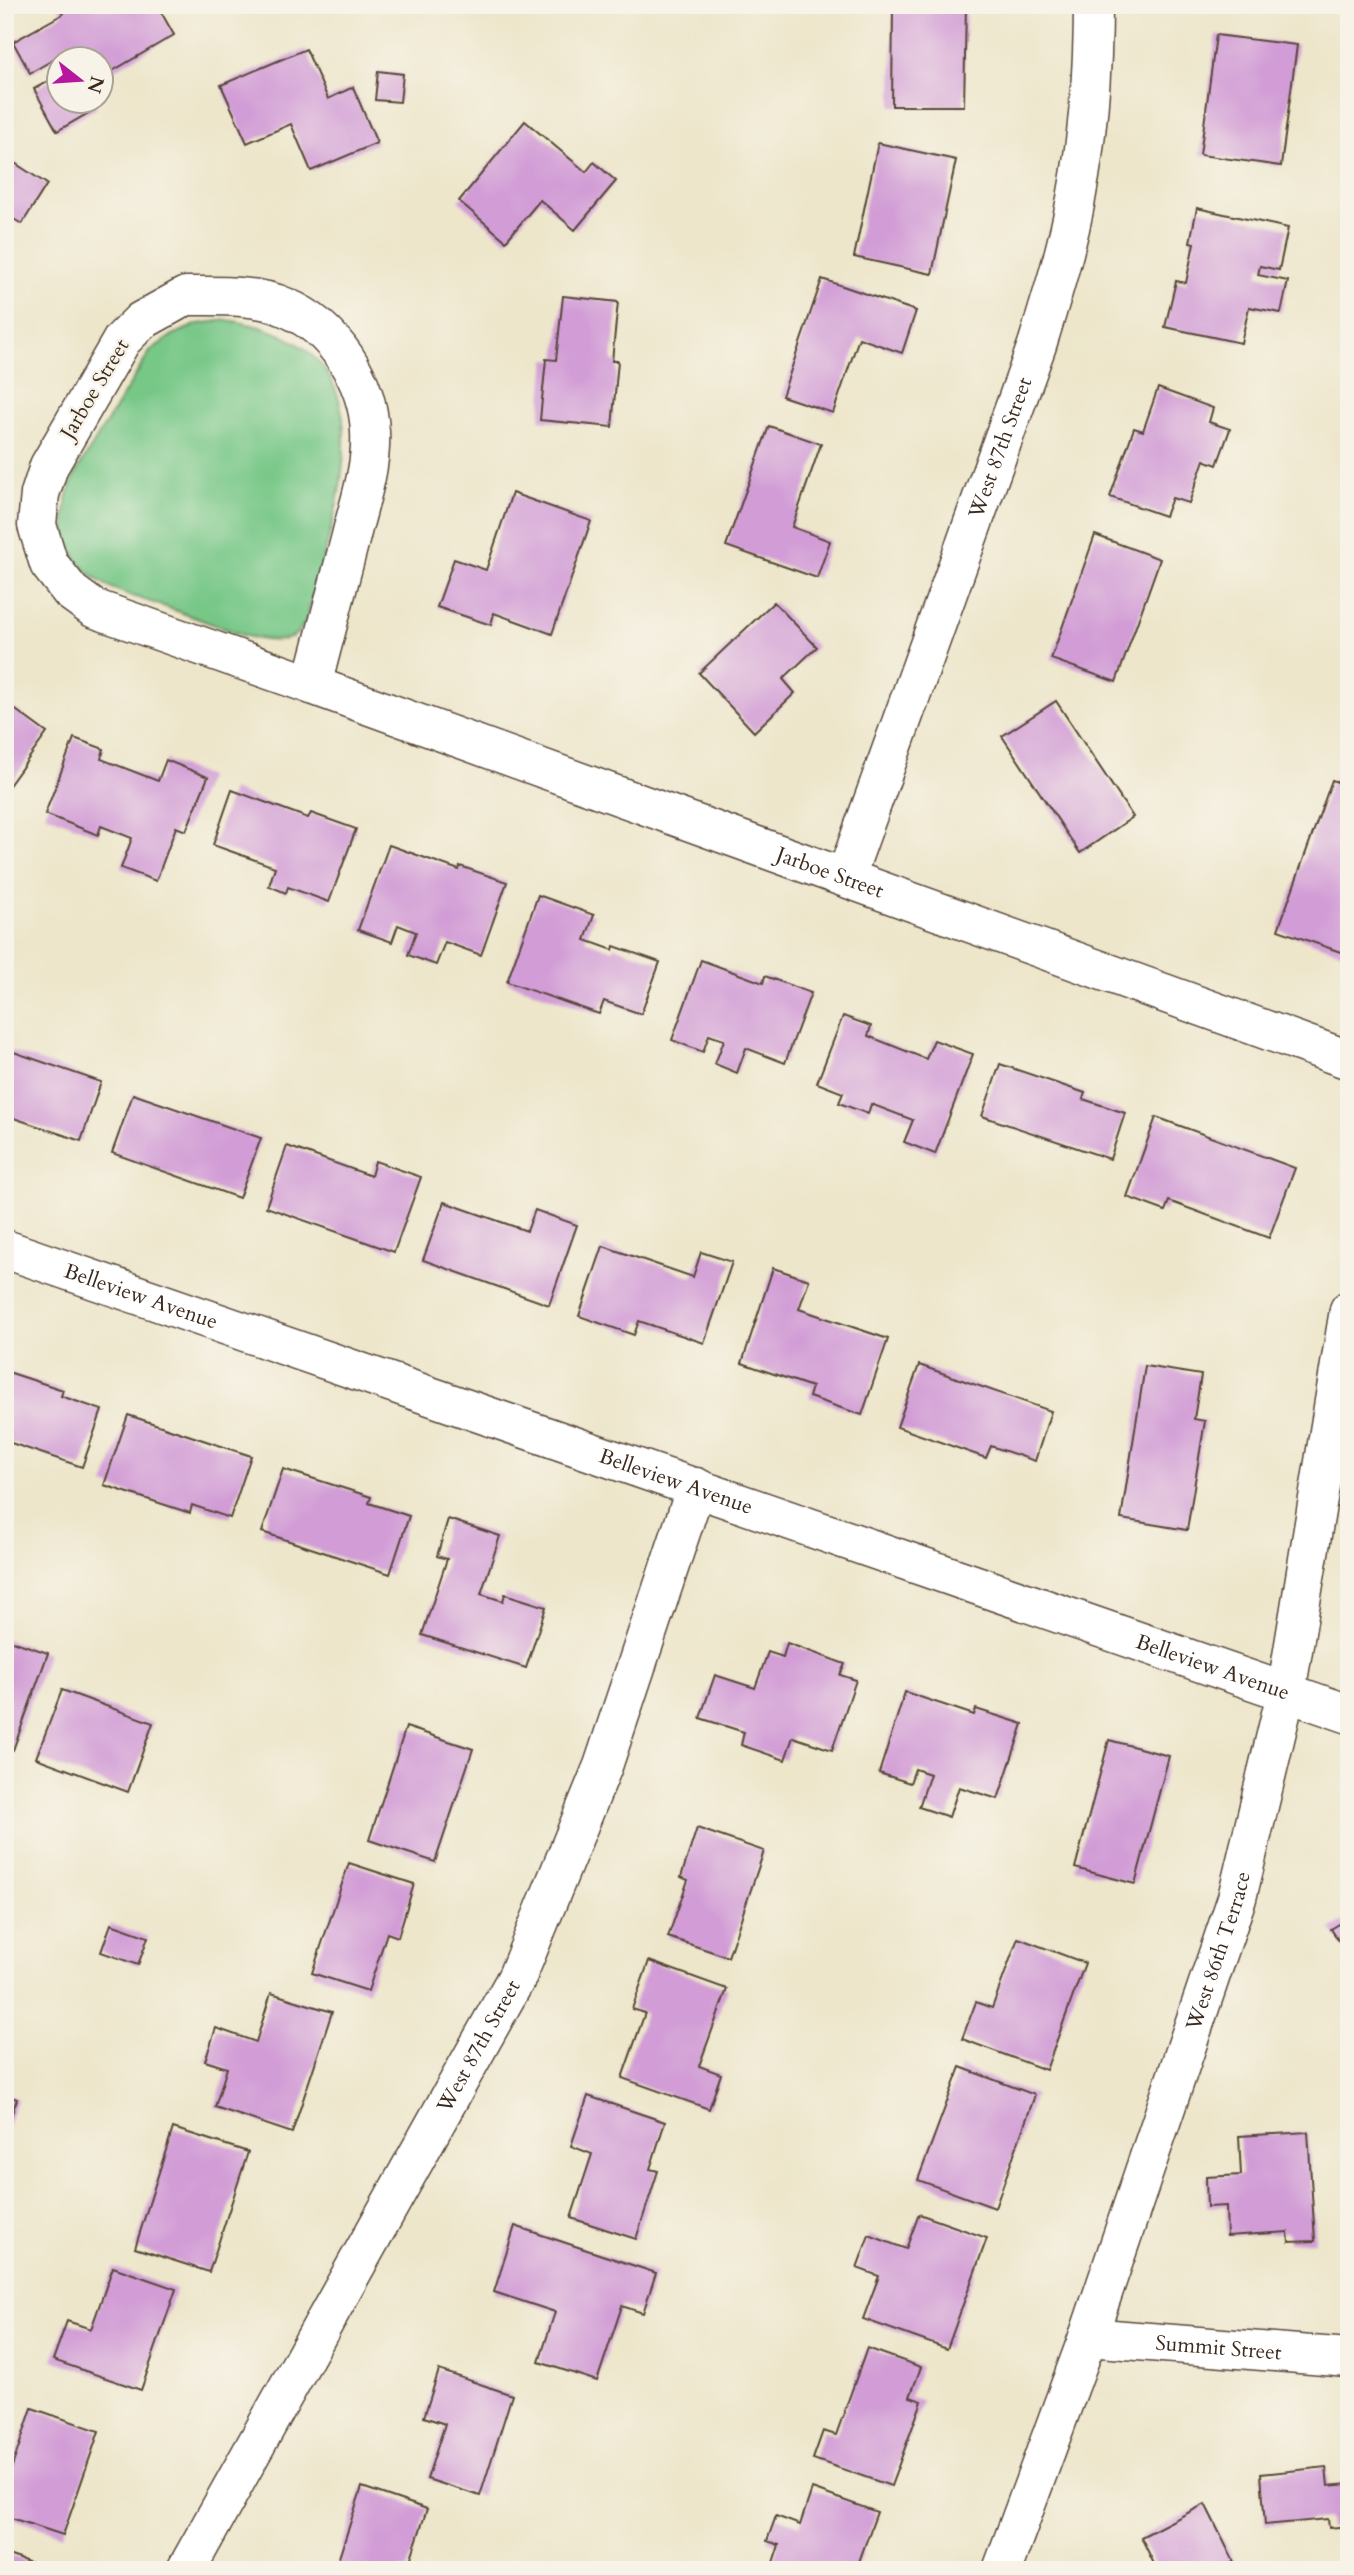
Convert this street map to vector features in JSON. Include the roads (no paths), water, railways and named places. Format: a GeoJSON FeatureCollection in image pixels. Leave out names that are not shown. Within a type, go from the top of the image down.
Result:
{"type":"FeatureCollection","features":[{"type":"Feature","properties":{"kind":"street","name":"West 87th Street"},"geometry":{"type":"LineString","coordinates":[[846,876],[1032,358],[1058,275],[1078,184],[1089,94],[1093,5]]}},
{"type":"Feature","properties":{"kind":"street","name":"Jarboe Street"},"geometry":{"type":"LineString","coordinates":[[312,685],[368,470],[370,432],[362,391],[343,353],[318,327],[285,307],[244,298],[186,296],[141,321],[122,340],[49,466],[40,494],[37,525],[48,564],[71,592],[93,608],[846,876],[1349,1060]]}},
{"type":"Feature","properties":{"kind":"street","name":"Belleview Avenue"},"geometry":{"type":"LineString","coordinates":[[5,1249],[1349,1714]]}},
{"type":"Feature","properties":{"kind":"street","name":"West 86th Terrace"},"geometry":{"type":"LineString","coordinates":[[1002,2570],[1088,2337],[1237,1898],[1286,1693],[1349,1310]]}},
{"type":"Feature","properties":{"kind":"street","name":"West 87th Street"},"geometry":{"type":"LineString","coordinates":[[186,2570],[517,1978],[603,1766],[696,1487]]}},
{"type":"Feature","properties":{"kind":"street","name":"Summit Street"},"geometry":{"type":"LineString","coordinates":[[1088,2337],[1349,2358]]}}]}
